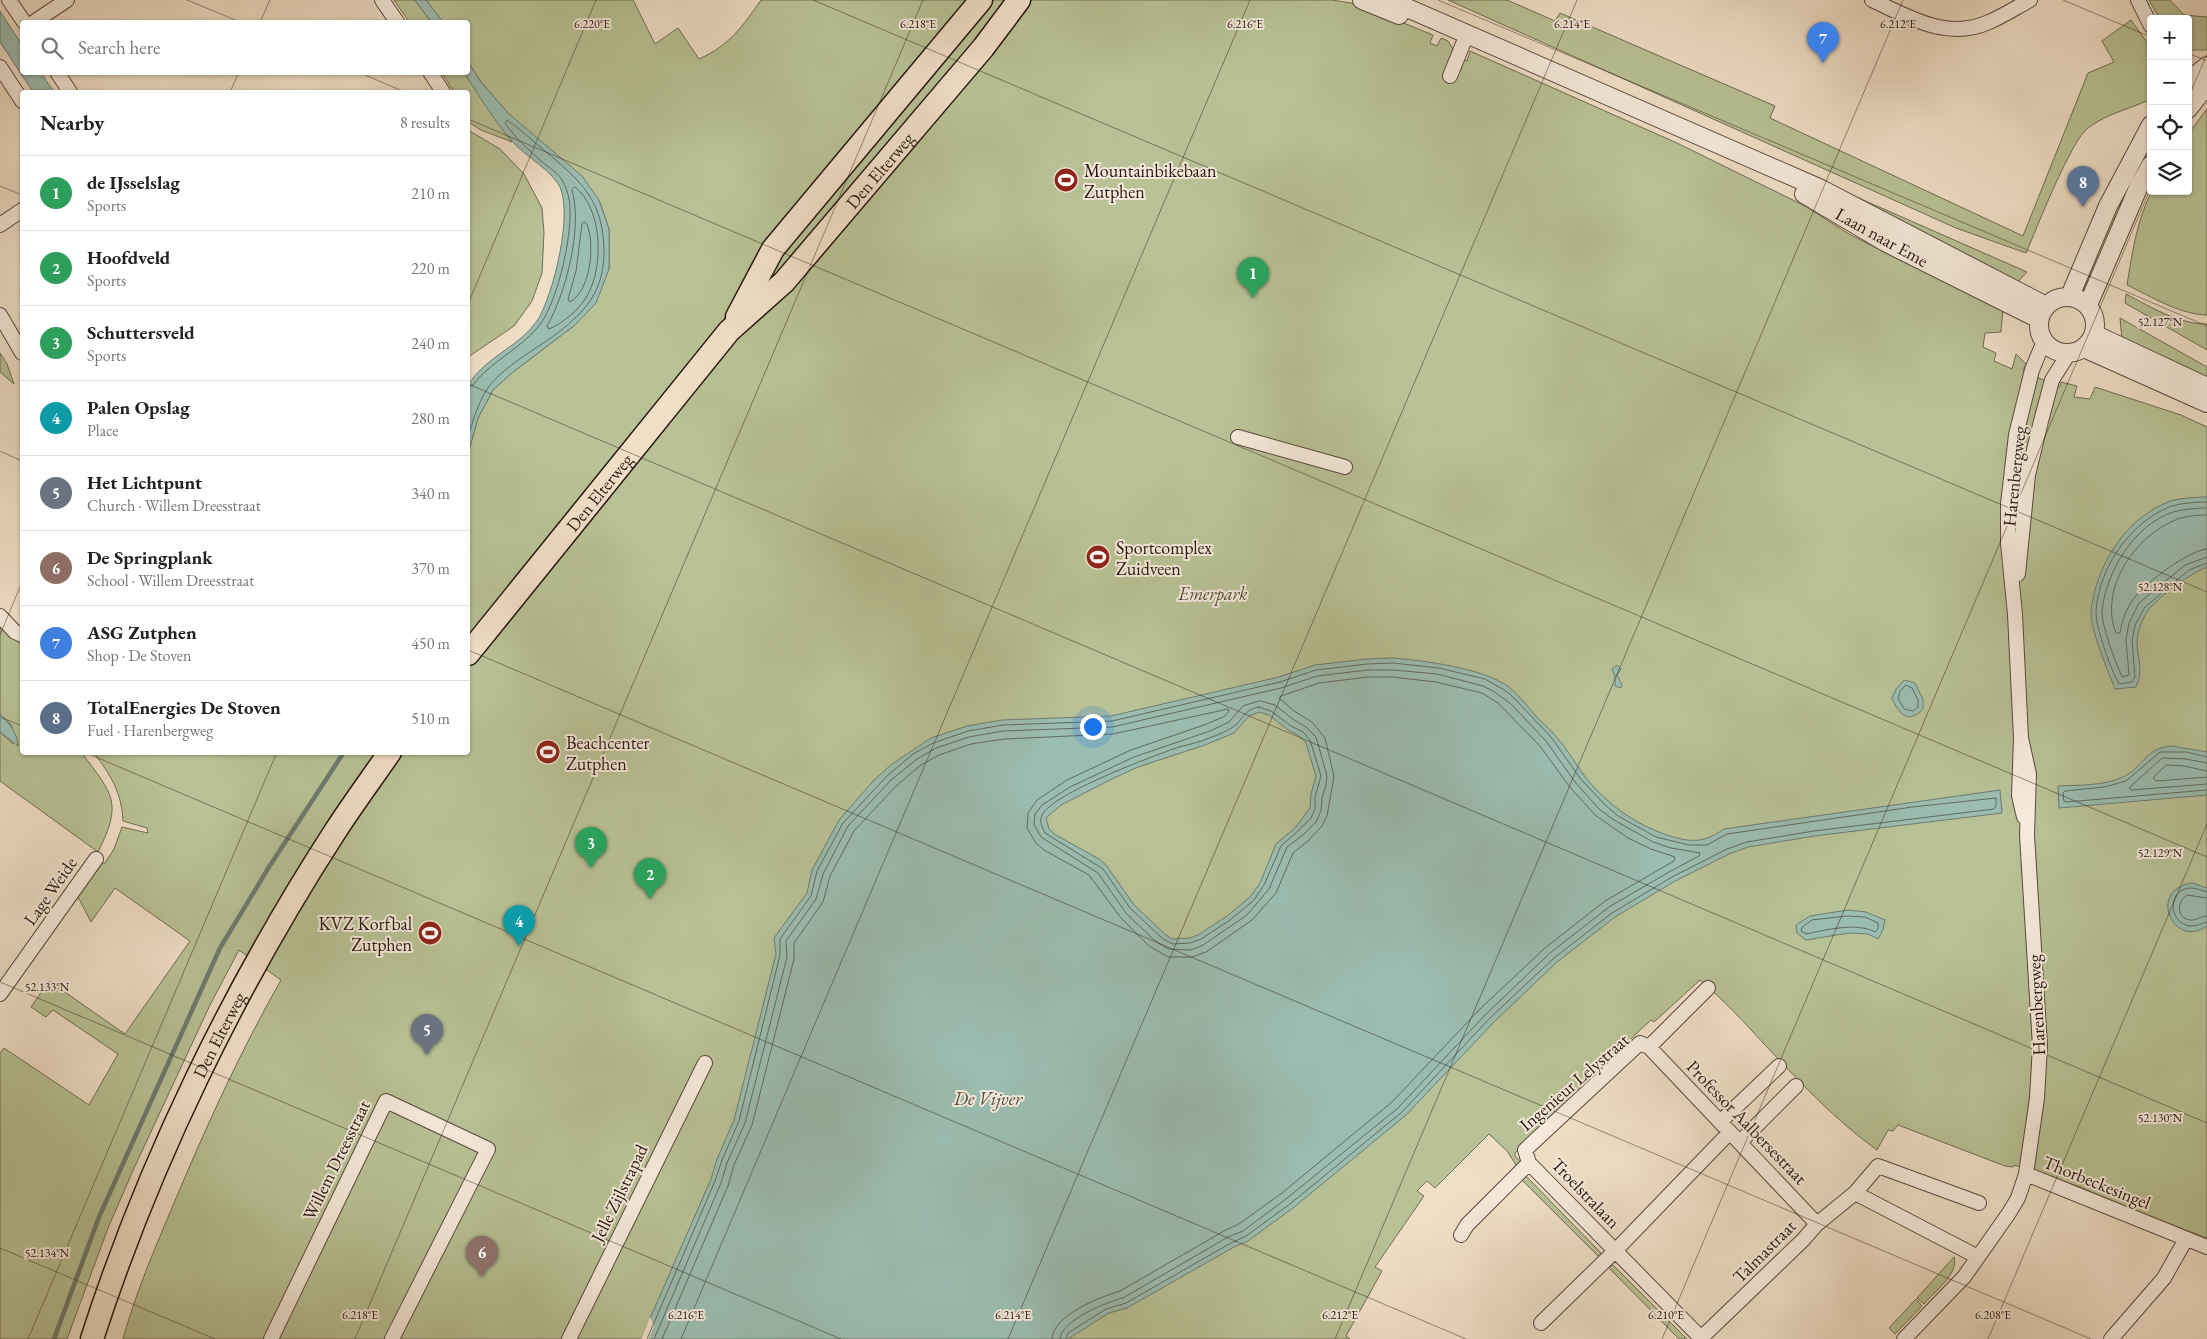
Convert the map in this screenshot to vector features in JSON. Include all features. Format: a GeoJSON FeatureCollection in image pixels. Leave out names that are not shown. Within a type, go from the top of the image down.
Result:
{"type":"FeatureCollection","features":[{"type":"Feature","properties":{"kind":"main road","name":"Den Elterweg"},"geometry":{"type":"LineString","coordinates":[[729,331],[774,249],[981,0]]}},
{"type":"Feature","properties":{"kind":"main road","name":"Den Elterweg"},"geometry":{"type":"LineString","coordinates":[[470,652],[729,331],[784,282],[983,48],[1019,0]]}},
{"type":"Feature","properties":{"kind":"main road","name":"Den Elterweg"},"geometry":{"type":"LineString","coordinates":[[92,1339],[144,1197],[191,1090],[262,953],[336,830],[388,755]]}},
{"type":"Feature","properties":{"kind":"street"},"geometry":{"type":"LineString","coordinates":[[9,0],[23,20]]}},
{"type":"Feature","properties":{"kind":"street"},"geometry":{"type":"LineString","coordinates":[[37,20],[67,0]]}},
{"type":"Feature","properties":{"kind":"street"},"geometry":{"type":"LineString","coordinates":[[382,0],[396,20]]}},
{"type":"Feature","properties":{"kind":"street","name":"Laan naar Eme"},"geometry":{"type":"LineString","coordinates":[[1362,0],[1465,38],[1613,98],[1821,189],[2043,312]]}},
{"type":"Feature","properties":{"kind":"street","name":"Laan naar Eme"},"geometry":{"type":"LineString","coordinates":[[1389,0],[1465,38]]}},
{"type":"Feature","properties":{"kind":"street"},"geometry":{"type":"LineString","coordinates":[[1872,0],[1927,25],[1954,30],[1972,28],[1988,23],[2030,0]]}},
{"type":"Feature","properties":{"kind":"street"},"geometry":{"type":"LineString","coordinates":[[2138,0],[2147,18]]}},
{"type":"Feature","properties":{"kind":"street"},"geometry":{"type":"LineString","coordinates":[[1450,76],[1465,38]]}},
{"type":"Feature","properties":{"kind":"street"},"geometry":{"type":"LineString","coordinates":[[2189,105],[2195,83],[2207,66]]}},
{"type":"Feature","properties":{"kind":"street"},"geometry":{"type":"LineString","coordinates":[[0,67],[20,98]]}},
{"type":"Feature","properties":{"kind":"street"},"geometry":{"type":"LineString","coordinates":[[59,75],[69,90]]}},
{"type":"Feature","properties":{"kind":"street"},"geometry":{"type":"LineString","coordinates":[[432,75],[442,90]]}},
{"type":"Feature","properties":{"kind":"street"},"geometry":{"type":"LineString","coordinates":[[2070,296],[2108,206],[2147,133]]}},
{"type":"Feature","properties":{"kind":"street"},"geometry":{"type":"LineString","coordinates":[[2088,305],[2139,186],[2147,173]]}},
{"type":"Feature","properties":{"kind":"street"},"geometry":{"type":"LineString","coordinates":[[0,225],[20,211]]}},
{"type":"Feature","properties":{"kind":"street"},"geometry":{"type":"LineString","coordinates":[[2076,351],[2094,334],[2095,319],[2088,305],[2080,299],[2070,296],[2053,300],[2043,312],[2040,334],[2050,348],[2059,352],[2076,351],[2207,403]]}},
{"type":"Feature","properties":{"kind":"street"},"geometry":{"type":"LineString","coordinates":[[0,315],[20,350]]}},
{"type":"Feature","properties":{"kind":"street"},"geometry":{"type":"LineString","coordinates":[[2094,334],[2207,387]]}},
{"type":"Feature","properties":{"kind":"street","name":"Harenbergweg"},"geometry":{"type":"LineString","coordinates":[[2026,1174],[2037,1098],[2040,1046],[2027,835],[2029,774],[2021,738],[2015,614],[2008,543],[2008,504],[2012,460],[2032,370],[2044,341]]}},
{"type":"Feature","properties":{"kind":"street","name":"Harenbergweg"},"geometry":{"type":"LineString","coordinates":[[2015,614],[2021,527],[2028,475],[2052,380],[2076,351]]}},
{"type":"Feature","properties":{"kind":"street"},"geometry":{"type":"LineString","coordinates":[[1238,437],[1345,466]]}},
{"type":"Feature","properties":{"kind":"street"},"geometry":{"type":"LineString","coordinates":[[0,616],[15,632],[20,634]]}},
{"type":"Feature","properties":{"kind":"street","name":"Lage Weide"},"geometry":{"type":"LineString","coordinates":[[0,994],[96,859]]}},
{"type":"Feature","properties":{"kind":"street","name":"Ingenieur Lelystraat"},"geometry":{"type":"LineString","coordinates":[[1529,1163],[1525,1150],[1640,1044],[1649,1047],[1708,988]]}},
{"type":"Feature","properties":{"kind":"street","name":"Professor Aalbersestraat"},"geometry":{"type":"LineString","coordinates":[[1649,1047],[1817,1224]]}},
{"type":"Feature","properties":{"kind":"street","name":"Jelle Zijlstrapad"},"geometry":{"type":"LineString","coordinates":[[569,1339],[705,1064]]}},
{"type":"Feature","properties":{"kind":"street"},"geometry":{"type":"LineString","coordinates":[[1615,1251],[1730,1132],[1779,1066]]}},
{"type":"Feature","properties":{"kind":"street"},"geometry":{"type":"LineString","coordinates":[[1730,1132],[1796,1086]]}},
{"type":"Feature","properties":{"kind":"street","name":"Willem Dreesstraat"},"geometry":{"type":"LineString","coordinates":[[271,1339],[386,1101],[488,1149],[392,1339]]}},
{"type":"Feature","properties":{"kind":"street"},"geometry":{"type":"LineString","coordinates":[[1461,1235],[1466,1225],[1529,1163]]}},
{"type":"Feature","properties":{"kind":"street","name":"Troelstralaan"},"geometry":{"type":"LineString","coordinates":[[1529,1163],[1701,1339]]}},
{"type":"Feature","properties":{"kind":"street","name":"Talmastraat"},"geometry":{"type":"LineString","coordinates":[[1701,1339],[1803,1240],[1817,1224],[1855,1193],[1878,1166],[1979,1203]]}},
{"type":"Feature","properties":{"kind":"street","name":"Thorbeckesingel"},"geometry":{"type":"LineString","coordinates":[[1904,1339],[1964,1277],[2009,1213],[2018,1198],[2026,1174],[2207,1247]]}},
{"type":"Feature","properties":{"kind":"street"},"geometry":{"type":"LineString","coordinates":[[1855,1193],[1978,1257]]}},
{"type":"Feature","properties":{"kind":"street"},"geometry":{"type":"LineString","coordinates":[[2110,1339],[2164,1278],[2186,1239]]}},
{"type":"Feature","properties":{"kind":"street","name":"Troelstralaan"},"geometry":{"type":"LineString","coordinates":[[1541,1323],[1615,1251]]}},
{"type":"Feature","properties":{"kind":"green space"},"geometry":{"type":"Polygon","coordinates":[[[394,0],[415,0],[430,20],[408,20],[394,0]]]}},
{"type":"Feature","properties":{"kind":"green space","name":"Emerpark"},"geometry":{"type":"Polygon","coordinates":[[[426,0],[633,0],[655,44],[678,28],[699,59],[710,54],[727,41],[741,27],[761,0],[1332,0],[1357,4],[1433,35],[1430,43],[1437,46],[1441,38],[1448,41],[1453,49],[1452,53],[1467,61],[1470,51],[1677,143],[1805,206],[1849,234],[1898,259],[2003,308],[2001,332],[1985,333],[1983,347],[1996,353],[1994,361],[2012,369],[2016,354],[2026,364],[2023,370],[2027,373],[2060,387],[2061,382],[2077,386],[2074,397],[2090,399],[2095,387],[2181,415],[2207,427],[2207,1238],[2144,1215],[2080,1187],[2014,1165],[2013,1167],[2005,1166],[1898,1125],[1893,1131],[1888,1130],[1877,1150],[1819,1100],[1734,1011],[1700,980],[1654,1022],[1651,1020],[1638,1032],[1515,1153],[1515,1156],[1523,1165],[1516,1173],[1512,1170],[1516,1165],[1507,1151],[1489,1134],[1435,1188],[1427,1181],[1417,1191],[1424,1196],[1375,1267],[1382,1271],[1346,1336],[1350,1339],[123,1339],[146,1270],[198,1146],[238,1062],[281,980],[239,950],[210,1005],[135,1166],[108,1228],[67,1339],[0,1339],[0,1053],[4,1048],[89,1105],[118,1054],[53,1010],[46,1017],[31,1007],[49,981],[125,1034],[190,941],[115,888],[91,922],[78,897],[114,849],[122,827],[148,833],[147,828],[123,821],[118,793],[95,755],[470,755],[470,447],[478,418],[493,390],[513,372],[575,325],[609,269],[609,229],[599,200],[508,113],[481,82],[470,65],[470,20],[441,20],[426,0]]]}},
{"type":"Feature","properties":{"kind":"green space"},"geometry":{"type":"Polygon","coordinates":[[[1448,0],[1507,0],[1555,21],[1560,13],[1775,106],[1770,118],[2023,236],[2088,73],[2114,62],[2102,41],[2131,20],[2147,42],[2147,101],[2102,119],[2088,128],[2081,136],[2064,167],[2026,253],[1956,228],[1448,0]]]}},
{"type":"Feature","properties":{"kind":"green space"},"geometry":{"type":"Polygon","coordinates":[[[2149,0],[2170,0],[2184,15],[2158,15],[2149,0]]]}},
{"type":"Feature","properties":{"kind":"green space"},"geometry":{"type":"Polygon","coordinates":[[[2192,16],[2207,17],[2207,50],[2192,50],[2192,16]]]}},
{"type":"Feature","properties":{"kind":"green space"},"geometry":{"type":"Polygon","coordinates":[[[443,75],[465,75],[512,142],[481,130],[470,123],[470,90],[453,90],[443,75]]]}},
{"type":"Feature","properties":{"kind":"green space"},"geometry":{"type":"Polygon","coordinates":[[[2207,109],[2207,315],[2195,314],[2175,308],[2127,285],[2142,213],[2150,195],[2192,195],[2192,129],[2207,109]]]}},
{"type":"Feature","properties":{"kind":"green space"},"geometry":{"type":"Polygon","coordinates":[[[470,131],[500,149],[524,174],[542,208],[544,233],[542,273],[532,301],[514,326],[470,356],[470,131]]]}},
{"type":"Feature","properties":{"kind":"green space"},"geometry":{"type":"Polygon","coordinates":[[[1811,177],[2027,272],[2015,285],[1811,177]]]}},
{"type":"Feature","properties":{"kind":"green space"},"geometry":{"type":"Polygon","coordinates":[[[2126,294],[2175,318],[2207,324],[2207,350],[2125,303],[2126,294]]]}},
{"type":"Feature","properties":{"kind":"green space"},"geometry":{"type":"Polygon","coordinates":[[[2120,318],[2207,367],[2207,379],[2122,340],[2120,318]]]}},
{"type":"Feature","properties":{"kind":"green space"},"geometry":{"type":"Polygon","coordinates":[[[0,353],[7,364],[14,384],[0,372],[0,353]]]}},
{"type":"Feature","properties":{"kind":"green space"},"geometry":{"type":"Polygon","coordinates":[[[0,625],[20,643],[20,755],[83,755],[101,779],[111,800],[110,821],[98,852],[0,781],[0,732],[13,744],[12,726],[0,714],[0,625]]]}},
{"type":"Feature","properties":{"kind":"green space"},"geometry":{"type":"Polygon","coordinates":[[[1526,1176],[1601,1253],[1599,1257],[1522,1180],[1526,1176]]]}},
{"type":"Feature","properties":{"kind":"green space"},"geometry":{"type":"Polygon","coordinates":[[[1954,1257],[1953,1270],[1924,1304],[1917,1298],[1954,1257]]]}},
{"type":"Feature","properties":{"kind":"green space"},"geometry":{"type":"Polygon","coordinates":[[[1613,1265],[1687,1339],[1679,1339],[1608,1267],[1613,1265]]]}},
{"type":"Feature","properties":{"kind":"green space"},"geometry":{"type":"Polygon","coordinates":[[[1916,1299],[1922,1306],[1895,1334],[1889,1328],[1916,1299]]]}},
{"type":"Feature","properties":{"kind":"water"},"geometry":{"type":"Polygon","coordinates":[[[415,0],[426,0],[441,20],[430,20],[415,0]]]}},
{"type":"Feature","properties":{"kind":"water"},"geometry":{"type":"Polygon","coordinates":[[[0,11],[20,42],[20,72],[0,42],[0,11]]]}},
{"type":"Feature","properties":{"kind":"water"},"geometry":{"type":"Polygon","coordinates":[[[470,65],[481,82],[508,113],[582,176],[599,200],[609,229],[609,269],[596,303],[575,325],[513,372],[493,390],[478,418],[470,447],[470,382],[483,367],[521,338],[537,321],[550,293],[560,252],[563,230],[564,210],[562,194],[557,182],[517,146],[487,108],[465,75],[470,75],[470,65]]]}},
{"type":"Feature","properties":{"kind":"water"},"geometry":{"type":"Polygon","coordinates":[[[22,75],[42,75],[53,90],[32,90],[22,75]]]}},
{"type":"Feature","properties":{"kind":"water"},"geometry":{"type":"Polygon","coordinates":[[[2207,497],[2207,567],[2192,574],[2177,585],[2147,611],[2141,623],[2137,641],[2140,675],[2136,687],[2115,689],[2097,640],[2091,613],[2098,579],[2104,565],[2120,539],[2141,518],[2154,509],[2168,502],[2185,498],[2207,497]]]}},
{"type":"Feature","properties":{"kind":"water","name":"De Vijver"},"geometry":{"type":"Polygon","coordinates":[[[1393,658],[1437,663],[1470,670],[1498,680],[1513,690],[1537,718],[1552,731],[1591,784],[1610,803],[1643,825],[1676,838],[1704,839],[1724,829],[2000,790],[2002,813],[1814,836],[1748,847],[1729,854],[1675,881],[1615,917],[1557,962],[1493,1023],[1406,1115],[1293,1208],[1248,1241],[1234,1247],[1127,1308],[1109,1313],[1068,1339],[641,1339],[711,1179],[717,1159],[734,1120],[776,954],[774,938],[807,893],[812,870],[839,820],[874,780],[892,764],[931,738],[967,726],[1002,720],[1111,716],[1279,677],[1315,665],[1393,658]],[[1259,712],[1249,716],[1234,733],[1205,745],[1138,767],[1061,805],[1046,818],[1049,829],[1054,834],[1099,859],[1106,865],[1134,905],[1166,935],[1172,939],[1190,938],[1198,935],[1227,916],[1250,897],[1260,883],[1276,844],[1295,828],[1310,808],[1311,794],[1316,776],[1306,743],[1269,715],[1259,712]]]}},
{"type":"Feature","properties":{"kind":"water"},"geometry":{"type":"Polygon","coordinates":[[[1617,665],[1621,669],[1617,675],[1622,685],[1621,688],[1615,686],[1615,677],[1612,669],[1617,665]]]}},
{"type":"Feature","properties":{"kind":"water"},"geometry":{"type":"Polygon","coordinates":[[[1904,680],[1915,683],[1923,699],[1923,709],[1918,714],[1908,717],[1900,712],[1892,698],[1896,689],[1904,680]]]}},
{"type":"Feature","properties":{"kind":"water"},"geometry":{"type":"Polygon","coordinates":[[[0,714],[7,721],[16,736],[18,746],[0,732],[0,714]]]}},
{"type":"Feature","properties":{"kind":"water"},"geometry":{"type":"Polygon","coordinates":[[[2171,746],[2207,752],[2207,795],[2059,808],[2058,786],[2116,780],[2130,773],[2155,750],[2171,746]]]}},
{"type":"Feature","properties":{"kind":"water"},"geometry":{"type":"Polygon","coordinates":[[[2192,883],[2207,888],[2207,926],[2195,931],[2184,930],[2176,925],[2170,916],[2168,906],[2170,896],[2178,888],[2192,883]]]}},
{"type":"Feature","properties":{"kind":"water"},"geometry":{"type":"Polygon","coordinates":[[[1848,910],[1866,912],[1885,920],[1883,930],[1878,939],[1868,934],[1849,933],[1806,940],[1797,933],[1796,925],[1810,916],[1848,910]]]}},
{"type":"Feature","properties":{"kind":"pier"},"geometry":{"type":"Polygon","coordinates":[[[650,1317],[654,1325],[649,1339],[641,1339],[650,1317]]]}},
{"type":"Feature","properties":{"kind":"waterway"},"geometry":{"type":"LineString","coordinates":[[54,1339],[99,1217],[220,948],[269,867],[342,755]]}},
{"type":"Feature","properties":{"kind":"place","name":"ASG Zutphen"},"geometry":{"type":"Point","coordinates":[1823,63]}},
{"type":"Feature","properties":{"kind":"place","name":"Mountainbikebaan Zutphen"},"geometry":{"type":"Point","coordinates":[1066,180]}},
{"type":"Feature","properties":{"kind":"place","name":"TotalEnergies De Stoven"},"geometry":{"type":"Point","coordinates":[2083,207]}},
{"type":"Feature","properties":{"kind":"place","name":"de IJsselslag"},"geometry":{"type":"Point","coordinates":[1253,298]}},
{"type":"Feature","properties":{"kind":"place","name":"Sportcomplex Zuidveen"},"geometry":{"type":"Point","coordinates":[1098,557]}},
{"type":"Feature","properties":{"kind":"place","name":"Beachcenter Zutphen"},"geometry":{"type":"Point","coordinates":[548,752]}},
{"type":"Feature","properties":{"kind":"place","name":"Schuttersveld"},"geometry":{"type":"Point","coordinates":[591,868]}},
{"type":"Feature","properties":{"kind":"place","name":"Hoofdveld"},"geometry":{"type":"Point","coordinates":[650,899]}},
{"type":"Feature","properties":{"kind":"place","name":"KVZ Korfbal Zutphen"},"geometry":{"type":"Point","coordinates":[430,933]}},
{"type":"Feature","properties":{"kind":"place","name":"Palen Opslag"},"geometry":{"type":"Point","coordinates":[519,946]}},
{"type":"Feature","properties":{"kind":"place","name":"Het Lichtpunt"},"geometry":{"type":"Point","coordinates":[427,1055]}},
{"type":"Feature","properties":{"kind":"place","name":"De Springplank"},"geometry":{"type":"Point","coordinates":[482,1277]}}]}
